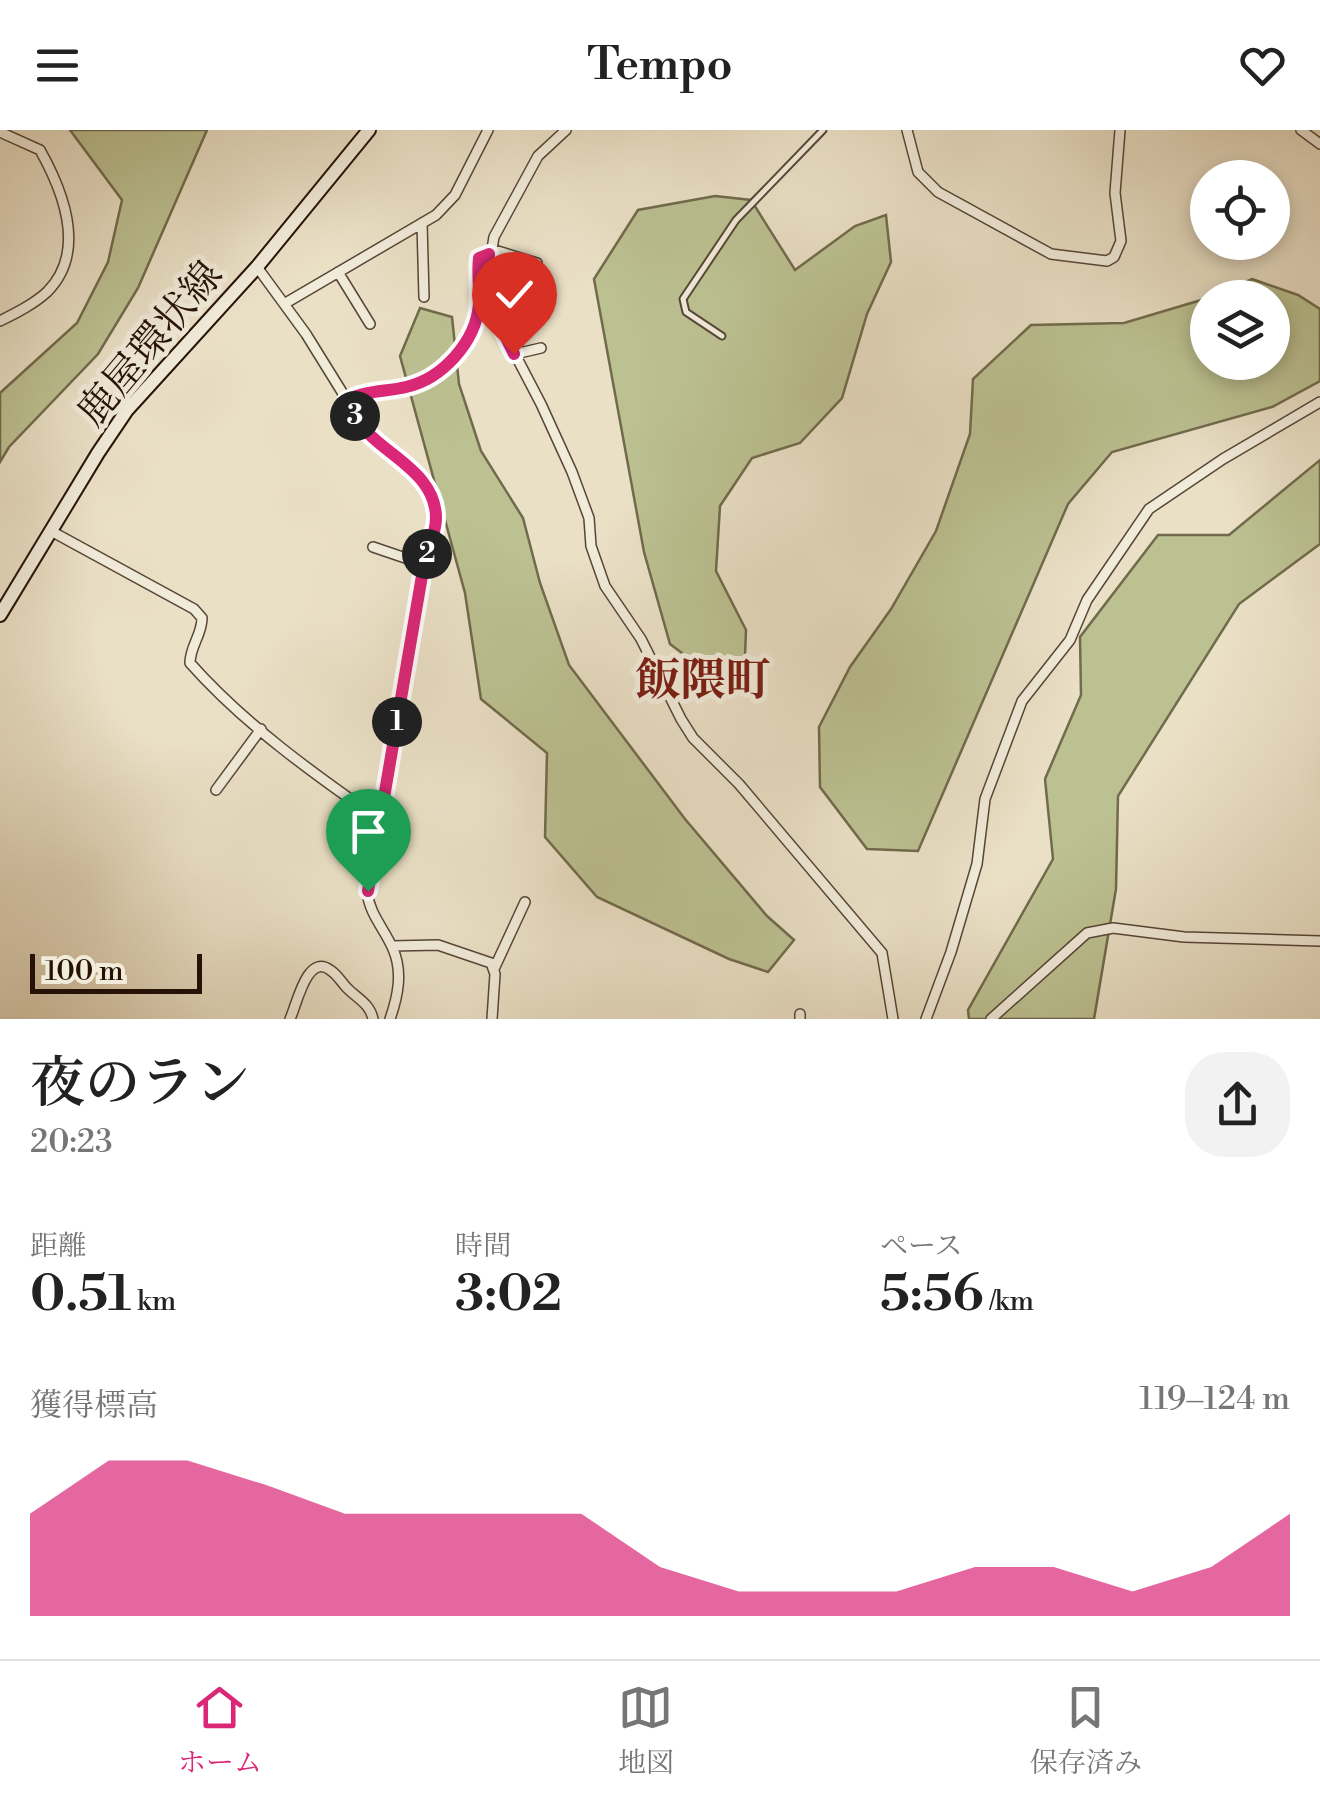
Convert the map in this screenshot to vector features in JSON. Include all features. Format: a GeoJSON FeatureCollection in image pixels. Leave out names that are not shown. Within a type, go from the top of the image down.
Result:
{"type":"FeatureCollection","features":[{"type":"Feature","properties":{"kind":"main road","name":"鹿屋環状線"},"geometry":{"type":"LineString","coordinates":[[0,615],[128,410],[257,267],[369,130]]}},
{"type":"Feature","properties":{"kind":"street"},"geometry":{"type":"LineString","coordinates":[[284,304],[436,214],[455,195],[488,130]]}},
{"type":"Feature","properties":{"kind":"street"},"geometry":{"type":"LineString","coordinates":[[566,130],[538,156],[494,236],[488,274],[494,314],[572,472],[589,518],[592,546],[606,586],[641,639],[681,719],[693,738],[738,784],[882,953],[893,1019]]}},
{"type":"Feature","properties":{"kind":"street"},"geometry":{"type":"LineString","coordinates":[[907,130],[918,172],[938,192],[1050,254],[1107,261],[1114,257],[1121,241],[1115,193],[1120,130]]}},
{"type":"Feature","properties":{"kind":"street"},"geometry":{"type":"LineString","coordinates":[[1301,130],[1320,144]]}},
{"type":"Feature","properties":{"kind":"street"},"geometry":{"type":"LineString","coordinates":[[0,132],[40,150],[65,205],[69,236],[64,266],[50,289],[0,321]]}},
{"type":"Feature","properties":{"kind":"street"},"geometry":{"type":"LineString","coordinates":[[422,223],[424,297]]}},
{"type":"Feature","properties":{"kind":"street"},"geometry":{"type":"LineString","coordinates":[[346,401],[358,394],[422,383],[438,374],[458,353],[476,320],[479,258],[490,252],[537,263]]}},
{"type":"Feature","properties":{"kind":"street"},"geometry":{"type":"LineString","coordinates":[[257,267],[306,334],[368,434],[394,453],[434,498],[436,522],[424,564],[368,903],[392,946],[400,973],[390,1019]]}},
{"type":"Feature","properties":{"kind":"street"},"geometry":{"type":"LineString","coordinates":[[338,272],[370,324]]}},
{"type":"Feature","properties":{"kind":"street"},"geometry":{"type":"LineString","coordinates":[[514,354],[542,348]]}},
{"type":"Feature","properties":{"kind":"street"},"geometry":{"type":"LineString","coordinates":[[926,1019],[977,864],[986,800],[1022,701],[1070,640],[1087,600],[1149,509],[1223,459],[1320,402]]}},
{"type":"Feature","properties":{"kind":"street"},"geometry":{"type":"LineString","coordinates":[[51,532],[194,609],[202,618],[202,629],[190,650],[190,663],[210,685],[315,774],[380,820]]}},
{"type":"Feature","properties":{"kind":"street"},"geometry":{"type":"LineString","coordinates":[[372,547],[424,564]]}},
{"type":"Feature","properties":{"kind":"street"},"geometry":{"type":"LineString","coordinates":[[216,790],[261,728]]}},
{"type":"Feature","properties":{"kind":"street"},"geometry":{"type":"LineString","coordinates":[[492,1019],[494,969],[525,902]]}},
{"type":"Feature","properties":{"kind":"street"},"geometry":{"type":"LineString","coordinates":[[991,1019],[1086,933],[1100,928],[1184,937],[1320,941]]}},
{"type":"Feature","properties":{"kind":"street"},"geometry":{"type":"LineString","coordinates":[[392,946],[438,945],[482,957],[494,969]]}},
{"type":"Feature","properties":{"kind":"street"},"geometry":{"type":"LineString","coordinates":[[290,1019],[305,978],[321,966],[329,968],[363,1001],[373,1019]]}},
{"type":"Feature","properties":{"kind":"lane"},"geometry":{"type":"LineString","coordinates":[[722,336],[686,312],[683,299],[736,220],[823,130]]}},
{"type":"Feature","properties":{"kind":"green space"},"geometry":{"type":"Polygon","coordinates":[[[70,130],[207,130],[138,288],[98,354],[9,447],[0,462],[0,393],[77,323],[108,262],[122,200],[70,130]]]}},
{"type":"Feature","properties":{"kind":"green space"},"geometry":{"type":"Polygon","coordinates":[[[715,196],[751,200],[795,270],[855,226],[886,215],[891,262],[867,314],[842,398],[800,443],[752,458],[720,506],[716,571],[746,630],[744,680],[727,687],[670,644],[644,552],[594,279],[638,210],[715,196]]]}},
{"type":"Feature","properties":{"kind":"green space"},"geometry":{"type":"Polygon","coordinates":[[[1290,292],[1320,309],[1320,381],[1272,407],[1112,452],[1068,504],[918,851],[867,849],[820,787],[819,727],[850,667],[891,609],[936,531],[970,434],[973,379],[1031,325],[1124,323],[1190,303],[1190,380],[1290,380],[1290,292]]]}},
{"type":"Feature","properties":{"kind":"green space"},"geometry":{"type":"Polygon","coordinates":[[[420,308],[452,317],[459,384],[481,451],[523,518],[540,583],[569,665],[685,819],[767,916],[794,940],[768,972],[729,959],[597,897],[545,837],[547,753],[481,699],[465,593],[400,356],[420,308]]]}},
{"type":"Feature","properties":{"kind":"green space"},"geometry":{"type":"Polygon","coordinates":[[[1320,460],[1320,544],[1239,604],[1118,796],[1116,889],[1094,1019],[969,1019],[968,1010],[1053,859],[1045,779],[1081,695],[1080,637],[1158,535],[1229,535],[1320,460]]]}},
{"type":"Feature","properties":{"kind":"district","name":"飯隈町"},"geometry":{"type":"Point","coordinates":[703,679]}},
{"type":"Feature","properties":{"kind":"route"},"geometry":{"type":"LineString","coordinates":[[368,891],[424,564],[436,522],[434,498],[427,486],[368,434],[346,401],[358,394],[422,383],[438,374],[458,353],[476,320],[479,258],[489,254],[494,314],[514,354]]}}]}
